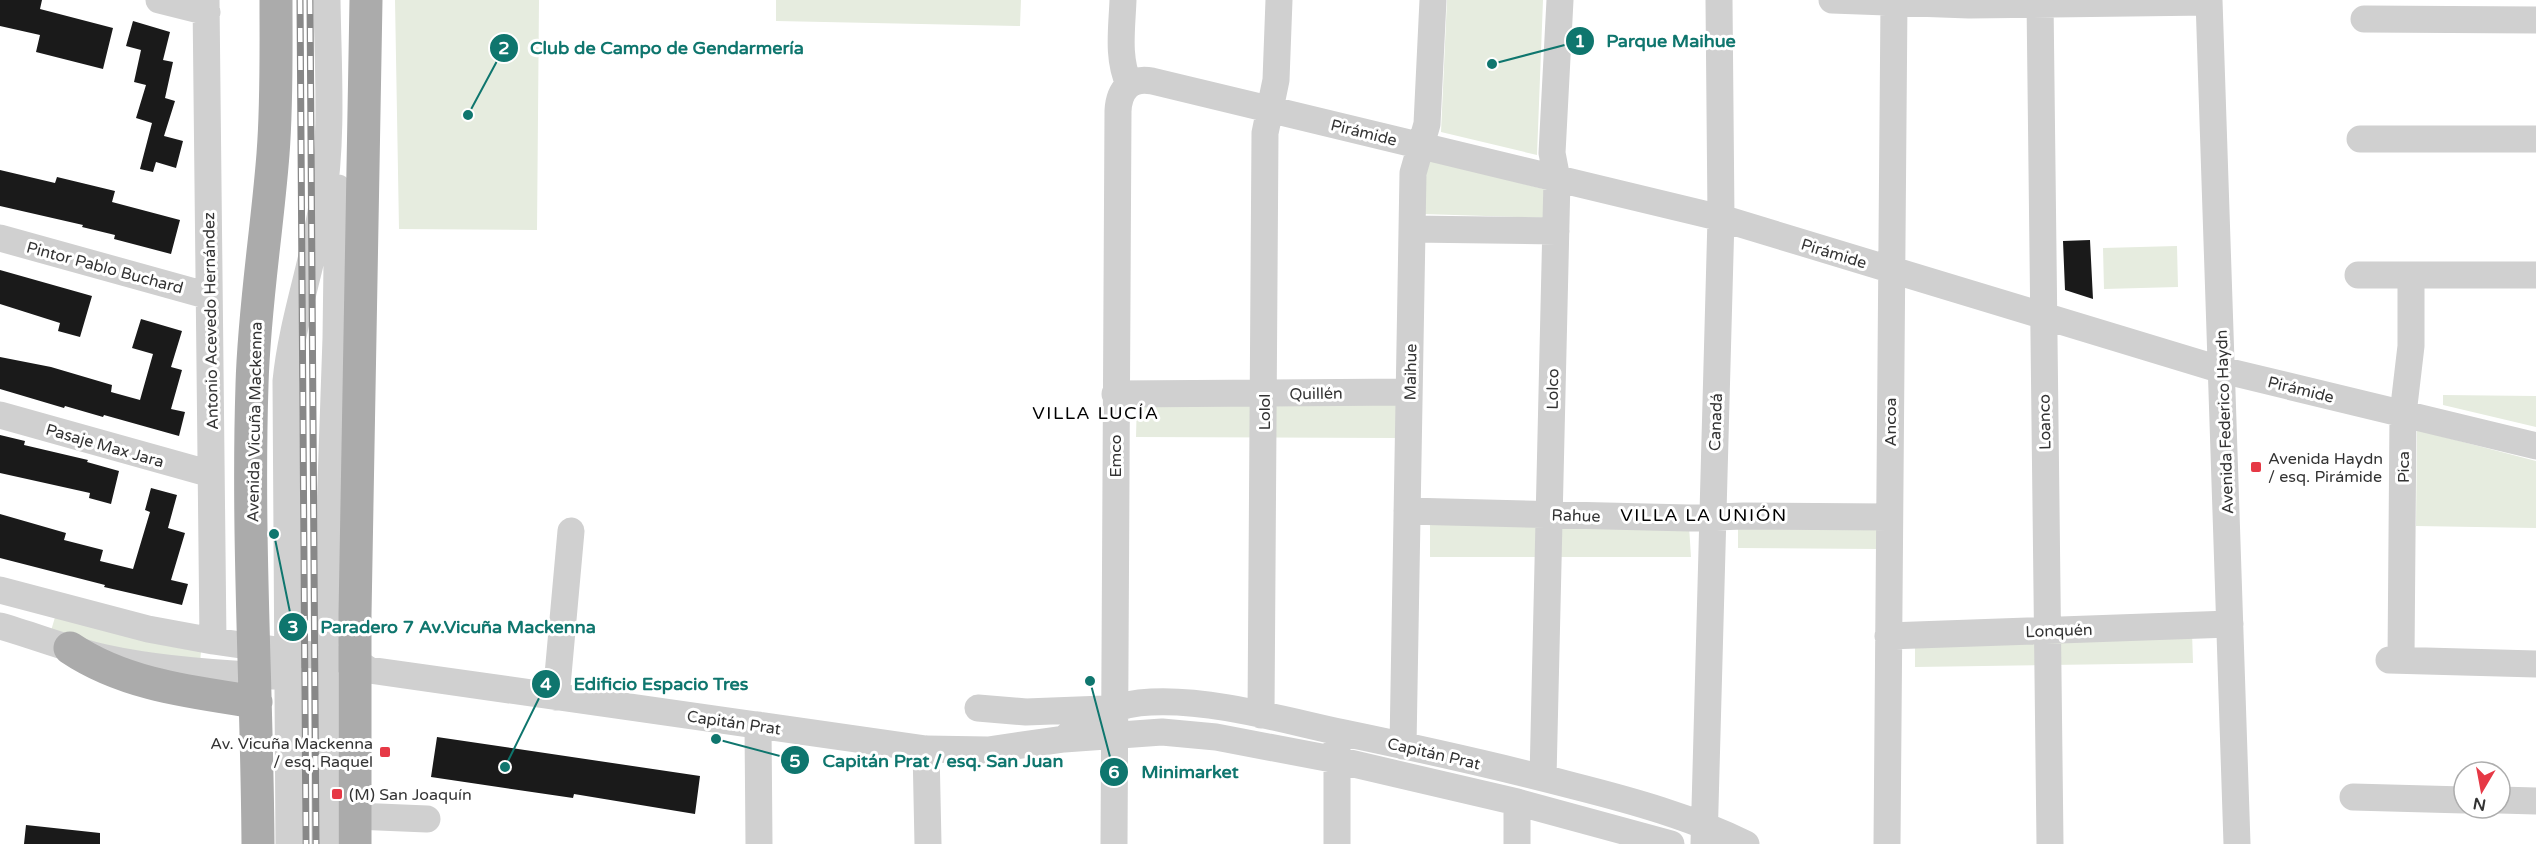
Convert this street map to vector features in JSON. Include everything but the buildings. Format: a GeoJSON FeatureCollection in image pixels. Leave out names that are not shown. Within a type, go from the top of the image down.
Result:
{"type":"FeatureCollection","features":[{"type":"Feature","properties":{"kind":"main road","name":"Avenida Vicuña Mackenna"},"geometry":{"type":"LineString","coordinates":[[258,844],[268,670],[252,387],[255,320],[273,145],[276,0]]}},
{"type":"Feature","properties":{"kind":"main road"},"geometry":{"type":"LineString","coordinates":[[355,830],[346,669],[366,0]]}},
{"type":"Feature","properties":{"kind":"main road"},"geometry":{"type":"LineString","coordinates":[[70,648],[87,660],[125,676],[182,690],[268,670]]}},
{"type":"Feature","properties":{"kind":"street"},"geometry":{"type":"LineString","coordinates":[[159,0],[206,6]]}},
{"type":"Feature","properties":{"kind":"street"},"geometry":{"type":"LineString","coordinates":[[289,844],[268,670],[286,381],[292,331],[316,240],[326,175],[327,0]]}},
{"type":"Feature","properties":{"kind":"street"},"geometry":{"type":"LineString","coordinates":[[325,844],[346,669],[338,245],[337,0]]}},
{"type":"Feature","properties":{"kind":"street"},"geometry":{"type":"LineString","coordinates":[[1124,0],[1121,57],[1123,72],[1129,84]]}},
{"type":"Feature","properties":{"kind":"street","name":"Lolol"},"geometry":{"type":"LineString","coordinates":[[1261,715],[1265,133],[1276,80],[1279,0]]}},
{"type":"Feature","properties":{"kind":"street","name":"Maihue"},"geometry":{"type":"LineString","coordinates":[[1403,746],[1413,173],[1427,124],[1433,0]]}},
{"type":"Feature","properties":{"kind":"street","name":"Lolco"},"geometry":{"type":"LineString","coordinates":[[1543,778],[1557,179],[1552,153],[1560,0]]}},
{"type":"Feature","properties":{"kind":"street","name":"Canadá"},"geometry":{"type":"LineString","coordinates":[[1704,835],[1720,218],[1719,0]]}},
{"type":"Feature","properties":{"kind":"street"},"geometry":{"type":"LineString","coordinates":[[1832,0],[1894,2],[2209,1]]}},
{"type":"Feature","properties":{"kind":"street","name":"Avenida Federico Haydn"},"geometry":{"type":"LineString","coordinates":[[2209,1],[2237,844]]}},
{"type":"Feature","properties":{"kind":"street","name":"Ancoa"},"geometry":{"type":"LineString","coordinates":[[1887,844],[1894,2]]}},
{"type":"Feature","properties":{"kind":"street","name":"Loanco"},"geometry":{"type":"LineString","coordinates":[[2040,2],[2050,844]]}},
{"type":"Feature","properties":{"kind":"street","name":"Antonio Acevedo Hernández"},"geometry":{"type":"LineString","coordinates":[[206,6],[213,641]]}},
{"type":"Feature","properties":{"kind":"street"},"geometry":{"type":"LineString","coordinates":[[2364,19],[2536,20]]}},
{"type":"Feature","properties":{"kind":"street","name":"Pirámide"},"geometry":{"type":"LineString","coordinates":[[1129,84],[1144,80],[1720,218],[2222,370],[2536,446]]}},
{"type":"Feature","properties":{"kind":"street","name":"Emco"},"geometry":{"type":"LineString","coordinates":[[1114,844],[1118,111],[1119,99],[1129,84]]}},
{"type":"Feature","properties":{"kind":"street"},"geometry":{"type":"LineString","coordinates":[[2360,139],[2536,139]]}},
{"type":"Feature","properties":{"kind":"street"},"geometry":{"type":"LineString","coordinates":[[1412,229],[1556,231]]}},
{"type":"Feature","properties":{"kind":"street","name":"Pintor Pablo Buchard"},"geometry":{"type":"LineString","coordinates":[[0,238],[209,296]]}},
{"type":"Feature","properties":{"kind":"street"},"geometry":{"type":"LineString","coordinates":[[2358,275],[2536,275]]}},
{"type":"Feature","properties":{"kind":"street","name":"Pica"},"geometry":{"type":"LineString","coordinates":[[2411,275],[2411,346],[2403,414],[2395,660],[2536,664]]}},
{"type":"Feature","properties":{"kind":"street","name":"Quillén"},"geometry":{"type":"LineString","coordinates":[[1115,394],[1409,392]]}},
{"type":"Feature","properties":{"kind":"street","name":"Pasaje Max Jara"},"geometry":{"type":"LineString","coordinates":[[0,415],[211,474]]}},
{"type":"Feature","properties":{"kind":"street","name":"Rahue"},"geometry":{"type":"LineString","coordinates":[[1407,510],[1713,517],[1889,517]]}},
{"type":"Feature","properties":{"kind":"street"},"geometry":{"type":"LineString","coordinates":[[556,696],[571,531]]}},
{"type":"Feature","properties":{"kind":"street","name":"Capitán Prat"},"geometry":{"type":"LineString","coordinates":[[0,590],[148,629],[213,641],[268,670],[346,669],[556,696],[927,749],[988,750],[1064,739],[1162,732],[1216,737],[1337,760],[1517,802],[1671,844]]}},
{"type":"Feature","properties":{"kind":"street"},"geometry":{"type":"LineString","coordinates":[[33,599],[12,629],[70,648]]}},
{"type":"Feature","properties":{"kind":"street","name":"Lonquén"},"geometry":{"type":"LineString","coordinates":[[1888,636],[2230,624]]}},
{"type":"Feature","properties":{"kind":"street","name":"Capitán Prat"},"geometry":{"type":"LineString","coordinates":[[978,708],[1026,712],[1115,708],[1134,704],[1168,702],[1261,715],[1543,778],[1641,803],[1704,835],[1746,844]]}},
{"type":"Feature","properties":{"kind":"street","name":"Capitán Prat"},"geometry":{"type":"LineString","coordinates":[[1064,739],[1081,724],[1115,708]]}},
{"type":"Feature","properties":{"kind":"street"},"geometry":{"type":"LineString","coordinates":[[758,725],[759,844]]}},
{"type":"Feature","properties":{"kind":"street"},"geometry":{"type":"LineString","coordinates":[[1336,732],[1337,844]]}},
{"type":"Feature","properties":{"kind":"street"},"geometry":{"type":"LineString","coordinates":[[927,749],[928,844]]}},
{"type":"Feature","properties":{"kind":"street"},"geometry":{"type":"LineString","coordinates":[[2353,797],[2452,800]]}},
{"type":"Feature","properties":{"kind":"street"},"geometry":{"type":"LineString","coordinates":[[2512,800],[2536,801]]}},
{"type":"Feature","properties":{"kind":"street"},"geometry":{"type":"LineString","coordinates":[[1517,802],[1517,844]]}},
{"type":"Feature","properties":{"kind":"street"},"geometry":{"type":"LineString","coordinates":[[355,830],[427,819]]}},
{"type":"Feature","properties":{"kind":"shaded area"},"geometry":{"type":"Polygon","coordinates":[[[395,0],[539,0],[537,230],[399,229],[395,0]]]}},
{"type":"Feature","properties":{"kind":"shaded area"},"geometry":{"type":"Polygon","coordinates":[[[776,0],[1021,0],[1020,26],[776,21],[776,0]]]}},
{"type":"Feature","properties":{"kind":"shaded area"},"geometry":{"type":"Polygon","coordinates":[[[1447,0],[1543,0],[1537,155],[1441,132],[1447,0]]]}},
{"type":"Feature","properties":{"kind":"shaded area"},"geometry":{"type":"Polygon","coordinates":[[[1426,159],[1551,191],[1551,218],[1423,214],[1426,159]]]}},
{"type":"Feature","properties":{"kind":"shaded area"},"geometry":{"type":"Polygon","coordinates":[[[2177,246],[2178,287],[2104,289],[2103,248],[2177,246]]]}},
{"type":"Feature","properties":{"kind":"shaded area"},"geometry":{"type":"Polygon","coordinates":[[[2443,395],[2536,396],[2536,427],[2443,405],[2443,395]]]}},
{"type":"Feature","properties":{"kind":"shaded area"},"geometry":{"type":"Polygon","coordinates":[[[1137,399],[1397,400],[1397,438],[1136,437],[1137,399]]]}},
{"type":"Feature","properties":{"kind":"shaded area"},"geometry":{"type":"Polygon","coordinates":[[[2417,430],[2536,461],[2536,528],[2416,526],[2417,430]]]}},
{"type":"Feature","properties":{"kind":"shaded area"},"geometry":{"type":"Polygon","coordinates":[[[1430,519],[1689,526],[1691,557],[1430,557],[1430,519]]]}},
{"type":"Feature","properties":{"kind":"shaded area"},"geometry":{"type":"Polygon","coordinates":[[[1738,522],[1878,523],[1878,549],[1738,548],[1738,522]]]}},
{"type":"Feature","properties":{"kind":"shaded area"},"geometry":{"type":"Polygon","coordinates":[[[56,614],[201,651],[200,664],[50,634],[56,614]]]}},
{"type":"Feature","properties":{"kind":"shaded area"},"geometry":{"type":"Polygon","coordinates":[[[2192,632],[2193,663],[1915,667],[1915,643],[2192,632]]]}},
{"type":"Feature","properties":{"kind":"railway"},"geometry":{"type":"LineString","coordinates":[[300,0],[306,844]]}},
{"type":"Feature","properties":{"kind":"railway"},"geometry":{"type":"LineString","coordinates":[[310,0],[316,844]]}},
{"type":"Feature","properties":{"kind":"place","name":"Parque Maihue"},"geometry":{"type":"Point","coordinates":[1492,64]}},
{"type":"Feature","properties":{"kind":"place","name":"Club de Campo de Gendarmería"},"geometry":{"type":"Point","coordinates":[468,115]}},
{"type":"Feature","properties":{"kind":"place","name":"Avenida Haydn / esq. Pirámide"},"geometry":{"type":"Point","coordinates":[2256,467]}},
{"type":"Feature","properties":{"kind":"place","name":"Paradero 7 Av.Vicuña Mackenna"},"geometry":{"type":"Point","coordinates":[274,534]}},
{"type":"Feature","properties":{"kind":"place","name":"Minimarket"},"geometry":{"type":"Point","coordinates":[1090,681]}},
{"type":"Feature","properties":{"kind":"place","name":"Capitán Prat / esq. San Juan"},"geometry":{"type":"Point","coordinates":[716,739]}},
{"type":"Feature","properties":{"kind":"place","name":"Av. Vicuña Mackenna / esq. Raquel"},"geometry":{"type":"Point","coordinates":[385,752]}},
{"type":"Feature","properties":{"kind":"place","name":"Edificio Espacio Tres"},"geometry":{"type":"Point","coordinates":[505,767]}},
{"type":"Feature","properties":{"kind":"place","name":"(M) San Joaquín"},"geometry":{"type":"Point","coordinates":[337,794]}},
{"type":"Feature","properties":{"kind":"district","name":"VILLA LUCÍA"},"geometry":{"type":"Point","coordinates":[1096,413]}},
{"type":"Feature","properties":{"kind":"district","name":"VILLA LA UNIÓN"},"geometry":{"type":"Point","coordinates":[1704,515]}}]}
